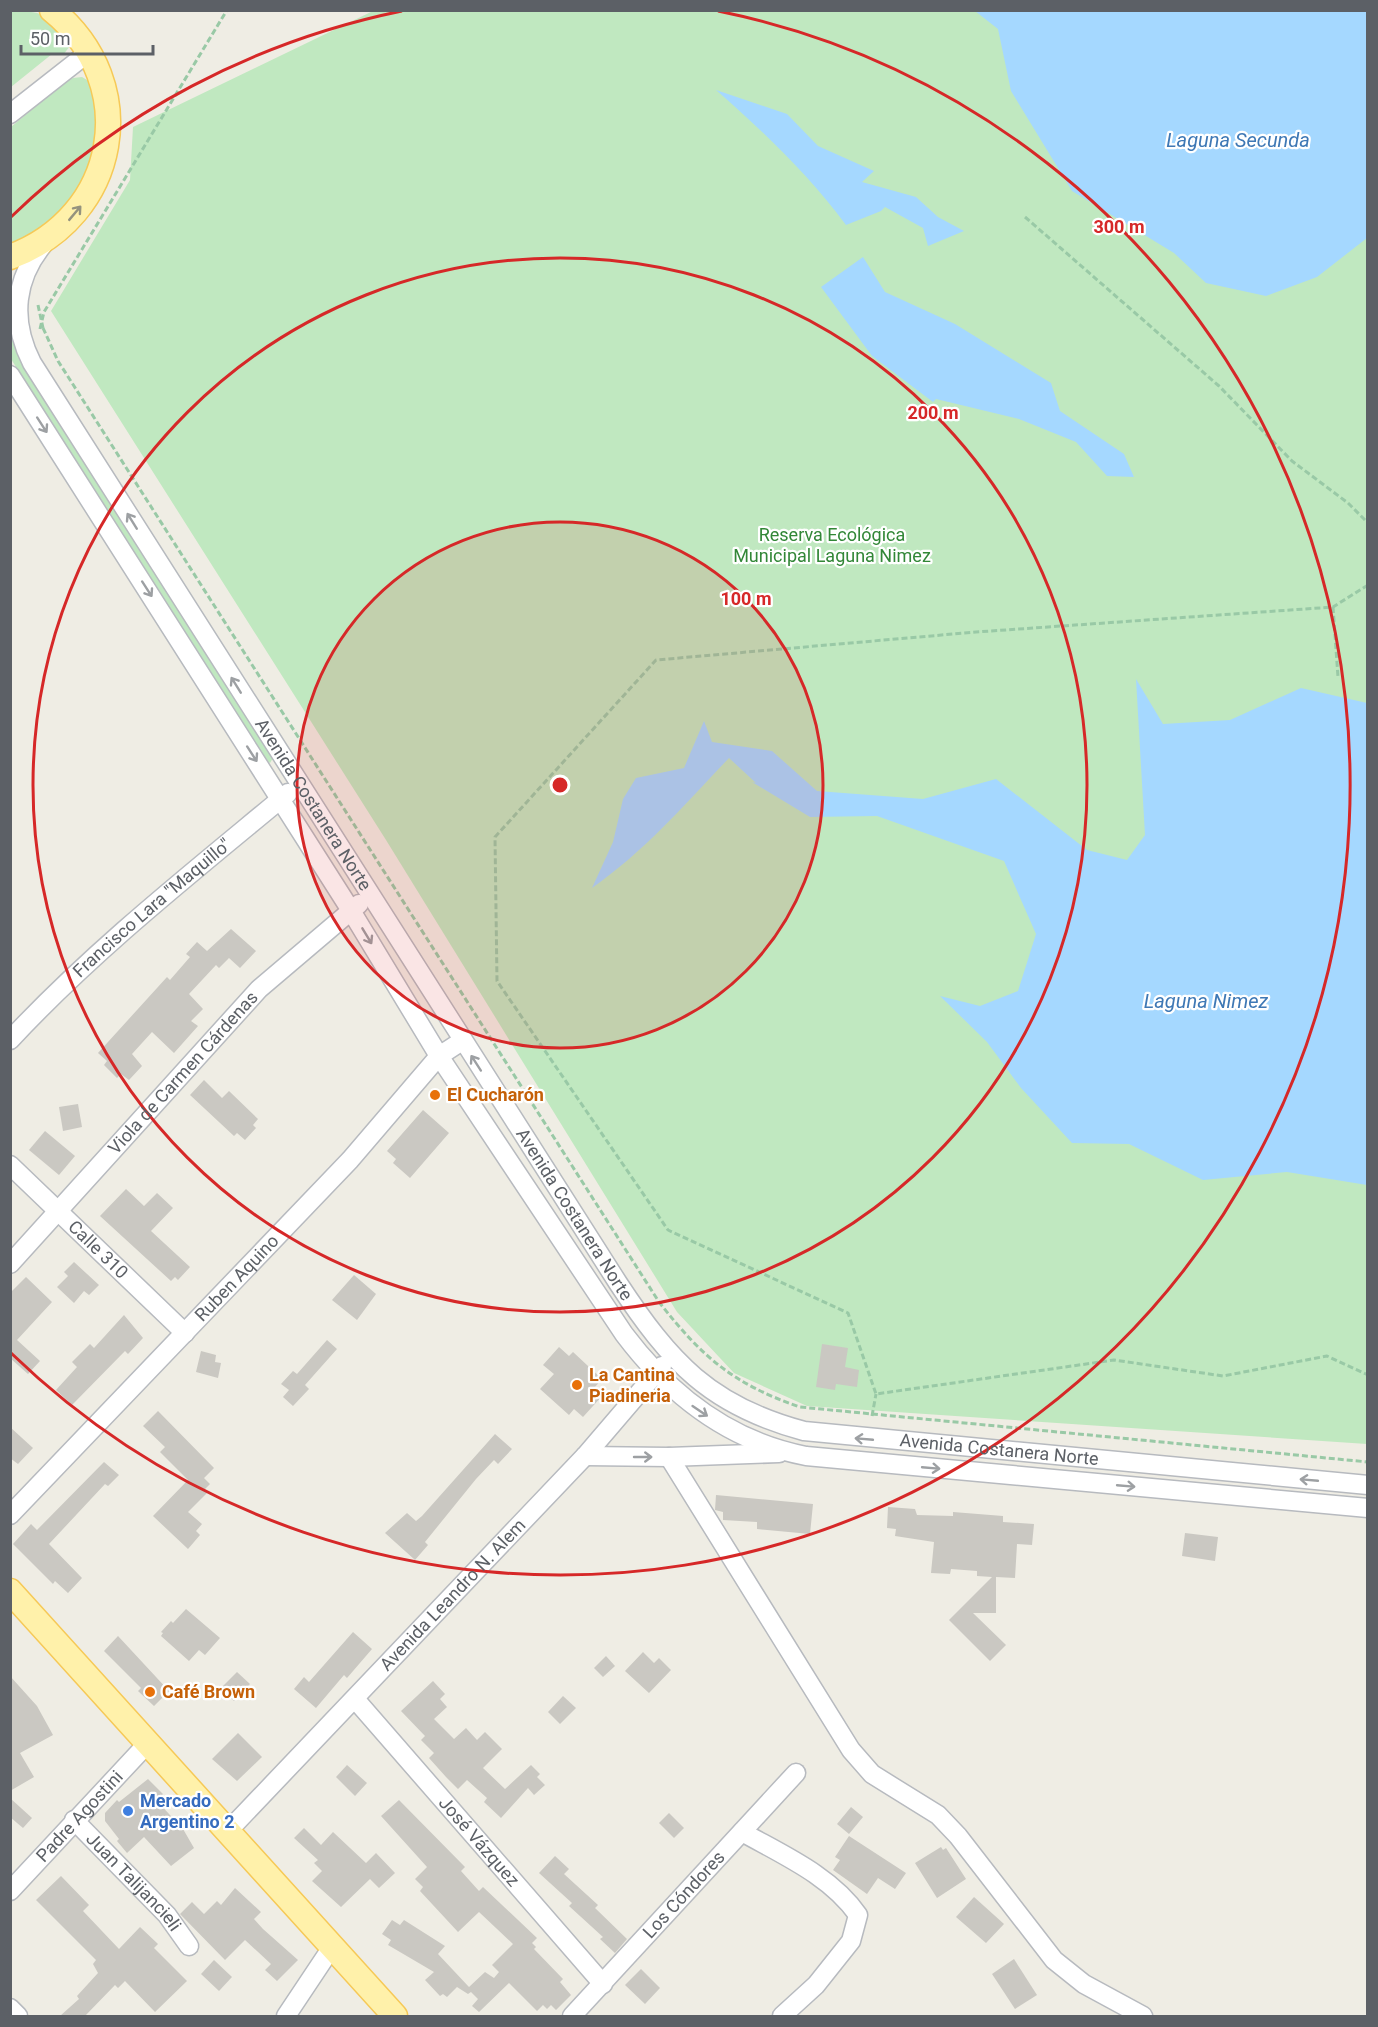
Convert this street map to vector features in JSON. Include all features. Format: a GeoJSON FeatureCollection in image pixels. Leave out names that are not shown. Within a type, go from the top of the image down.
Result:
{"type":"FeatureCollection","features":[{"type":"Feature","properties":{"kind":"main road"},"geometry":{"type":"LineString","coordinates":[[11,257],[48,239],[82,205],[103,163],[107,144],[108,106],[101,78],[78,35],[52,10]]}},
{"type":"Feature","properties":{"kind":"main road"},"geometry":{"type":"LineString","coordinates":[[10,1592],[395,2016]]}},
{"type":"Feature","properties":{"kind":"street"},"geometry":{"type":"LineString","coordinates":[[10,114],[89,52]]}},
{"type":"Feature","properties":{"kind":"street","name":"Avenida Costanera Norte"},"geometry":{"type":"LineString","coordinates":[[48,239],[29,263],[19,289],[17,317],[27,354],[630,1302],[672,1356],[698,1383],[715,1395],[756,1416],[804,1431],[867,1439],[1368,1485]]}},
{"type":"Feature","properties":{"kind":"street","name":"Avenida Costanera Norte"},"geometry":{"type":"LineString","coordinates":[[10,375],[350,909],[439,1056],[614,1320],[655,1374],[705,1414],[746,1436],[790,1453],[1368,1508]]}},
{"type":"Feature","properties":{"kind":"street","name":"Francisco Lara \"Maquillo\""},"geometry":{"type":"LineString","coordinates":[[10,1040],[43,1005],[153,905],[299,784]]}},
{"type":"Feature","properties":{"kind":"street","name":"Viola de Carmen Cárdenas"},"geometry":{"type":"LineString","coordinates":[[10,1264],[259,989],[350,909],[371,897]]}},
{"type":"Feature","properties":{"kind":"street","name":"Ruben Aquino"},"geometry":{"type":"LineString","coordinates":[[10,1515],[350,1160],[439,1056],[462,1041]]}},
{"type":"Feature","properties":{"kind":"street","name":"Calle 310"},"geometry":{"type":"LineString","coordinates":[[10,1165],[185,1333]]}},
{"type":"Feature","properties":{"kind":"street","name":"Avenida Leandro N. Alem"},"geometry":{"type":"LineString","coordinates":[[228,1831],[585,1456],[672,1356]]}},
{"type":"Feature","properties":{"kind":"street"},"geometry":{"type":"LineString","coordinates":[[585,1456],[669,1457],[790,1453]]}},
{"type":"Feature","properties":{"kind":"street"},"geometry":{"type":"LineString","coordinates":[[669,1457],[851,1750],[872,1774],[938,1815],[958,1836],[1054,1960],[1084,1984],[1143,2016]]}},
{"type":"Feature","properties":{"kind":"street","name":"José Vázquez"},"geometry":{"type":"LineString","coordinates":[[355,1699],[603,1984]]}},
{"type":"Feature","properties":{"kind":"street","name":"Padre Agostini"},"geometry":{"type":"LineString","coordinates":[[10,1891],[148,1743]]}},
{"type":"Feature","properties":{"kind":"street","name":"Los Cóndores"},"geometry":{"type":"LineString","coordinates":[[572,2016],[796,1773]]}},
{"type":"Feature","properties":{"kind":"street","name":"Juan Talijancieli"},"geometry":{"type":"LineString","coordinates":[[74,1820],[166,1915],[189,1946]]}},
{"type":"Feature","properties":{"kind":"street"},"geometry":{"type":"LineString","coordinates":[[742,1832],[802,1866],[845,1896],[858,1916],[851,1941],[816,1985],[782,2016]]}},
{"type":"Feature","properties":{"kind":"street"},"geometry":{"type":"LineString","coordinates":[[286,2016],[332,1947]]}},
{"type":"Feature","properties":{"kind":"street"},"geometry":{"type":"LineString","coordinates":[[10,2008],[18,2016]]}},
{"type":"Feature","properties":{"kind":"path"},"geometry":{"type":"LineString","coordinates":[[39,332],[44,312],[227,10]]}},
{"type":"Feature","properties":{"kind":"path"},"geometry":{"type":"LineString","coordinates":[[1025,217],[1219,386],[1292,461],[1348,503],[1368,523]]}},
{"type":"Feature","properties":{"kind":"path"},"geometry":{"type":"LineString","coordinates":[[38,305],[44,328],[58,361],[659,1302],[689,1342],[716,1365],[744,1383],[800,1407],[872,1416],[1368,1462]]}},
{"type":"Feature","properties":{"kind":"path"},"geometry":{"type":"LineString","coordinates":[[867,1439],[876,1394],[848,1313],[668,1230],[497,981],[495,837],[656,660],[976,632],[1333,608],[1368,585]]}},
{"type":"Feature","properties":{"kind":"path"},"geometry":{"type":"LineString","coordinates":[[1333,608],[1338,677]]}},
{"type":"Feature","properties":{"kind":"path"},"geometry":{"type":"LineString","coordinates":[[876,1394],[1030,1370],[1114,1360],[1223,1376],[1327,1356],[1368,1375]]}},
{"type":"Feature","properties":{"kind":"green space"},"geometry":{"type":"Polygon","coordinates":[[[11,11],[41,14],[52,22],[70,46],[63,55],[52,54],[11,87],[11,11]]]}},
{"type":"Feature","properties":{"kind":"green space","name":"Reserva Ecológica Municipal Laguna Nimez"},"geometry":{"type":"Polygon","coordinates":[[[373,11],[1367,11],[1367,1444],[807,1406],[734,1373],[677,1312],[386,840],[51,311],[130,180],[133,127],[373,11]]]}},
{"type":"Feature","properties":{"kind":"green space"},"geometry":{"type":"Polygon","coordinates":[[[82,77],[92,83],[99,131],[88,175],[60,216],[11,247],[11,127],[61,85],[73,78],[82,77]]]}},
{"type":"Feature","properties":{"kind":"green space"},"geometry":{"type":"Polygon","coordinates":[[[10,320],[13,342],[24,367],[273,758],[270,763],[265,760],[11,359],[10,320]]]}},
{"type":"Feature","properties":{"kind":"water","name":"Laguna Secunda"},"geometry":{"type":"Polygon","coordinates":[[[975,11],[1367,11],[1367,238],[1317,277],[1266,296],[1206,283],[1174,253],[1072,191],[1011,91],[998,29],[975,11]]]}},
{"type":"Feature","properties":{"kind":"water"},"geometry":{"type":"Polygon","coordinates":[[[716,90],[787,114],[818,146],[874,171],[862,182],[916,197],[938,217],[964,231],[928,246],[923,228],[885,207],[881,211],[846,225],[785,154],[716,90]]]}},
{"type":"Feature","properties":{"kind":"water"},"geometry":{"type":"Polygon","coordinates":[[[863,257],[885,292],[955,324],[1051,383],[1060,411],[1124,454],[1134,477],[1107,476],[1076,442],[1019,419],[936,399],[933,402],[872,356],[821,287],[863,257]]]}},
{"type":"Feature","properties":{"kind":"water","name":"Laguna Nimez"},"geometry":{"type":"Polygon","coordinates":[[[1136,679],[1163,724],[1230,720],[1301,688],[1367,703],[1367,1185],[1287,1172],[1203,1180],[1129,1144],[1072,1143],[1021,1088],[987,1042],[940,996],[980,1006],[1018,991],[1036,934],[1004,861],[877,816],[810,817],[752,782],[756,783],[729,758],[647,843],[592,888],[613,842],[623,799],[636,778],[684,768],[704,721],[712,742],[772,751],[817,791],[923,799],[996,779],[1087,850],[1127,860],[1145,835],[1136,679]]]}},
{"type":"Feature","properties":{"kind":"building"},"geometry":{"type":"Polygon","coordinates":[[[231,929],[256,951],[240,968],[229,958],[219,968],[216,965],[189,994],[203,1009],[191,1021],[198,1026],[174,1053],[152,1032],[132,1054],[142,1066],[129,1080],[121,1074],[117,1078],[104,1065],[107,1061],[98,1053],[167,977],[170,980],[190,957],[186,954],[197,942],[207,951],[231,929]]]}},
{"type":"Feature","properties":{"kind":"building"},"geometry":{"type":"Polygon","coordinates":[[[204,1080],[222,1098],[229,1091],[258,1119],[253,1125],[256,1128],[245,1140],[237,1133],[234,1136],[190,1095],[204,1080]]]}},
{"type":"Feature","properties":{"kind":"building"},"geometry":{"type":"Polygon","coordinates":[[[78,1104],[82,1127],[63,1131],[59,1107],[78,1104]]]}},
{"type":"Feature","properties":{"kind":"building"},"geometry":{"type":"Polygon","coordinates":[[[423,1110],[449,1133],[410,1178],[393,1163],[396,1159],[387,1151],[423,1110]]]}},
{"type":"Feature","properties":{"kind":"building"},"geometry":{"type":"Polygon","coordinates":[[[45,1131],[75,1156],[59,1175],[29,1150],[45,1131]]]}},
{"type":"Feature","properties":{"kind":"building"},"geometry":{"type":"Polygon","coordinates":[[[126,1189],[144,1206],[157,1193],[173,1208],[151,1231],[190,1267],[178,1280],[175,1277],[171,1281],[100,1216],[126,1189]]]}},
{"type":"Feature","properties":{"kind":"building"},"geometry":{"type":"Polygon","coordinates":[[[74,1262],[99,1285],[89,1295],[84,1291],[74,1303],[57,1287],[68,1276],[64,1272],[74,1262]]]}},
{"type":"Feature","properties":{"kind":"building"},"geometry":{"type":"Polygon","coordinates":[[[354,1275],[376,1294],[357,1320],[332,1300],[354,1275]]]}},
{"type":"Feature","properties":{"kind":"building"},"geometry":{"type":"Polygon","coordinates":[[[26,1277],[52,1302],[17,1340],[40,1361],[28,1374],[10,1358],[10,1293],[26,1277]]]}},
{"type":"Feature","properties":{"kind":"building"},"geometry":{"type":"Polygon","coordinates":[[[124,1315],[143,1338],[128,1354],[125,1351],[72,1405],[56,1390],[77,1367],[72,1362],[90,1344],[94,1348],[124,1315]]]}},
{"type":"Feature","properties":{"kind":"building"},"geometry":{"type":"Polygon","coordinates":[[[327,1340],[337,1349],[305,1385],[309,1389],[293,1406],[283,1397],[289,1390],[281,1384],[293,1371],[297,1374],[327,1340]]]}},
{"type":"Feature","properties":{"kind":"building"},"geometry":{"type":"Polygon","coordinates":[[[822,1344],[848,1348],[845,1367],[859,1370],[857,1387],[836,1384],[835,1390],[816,1387],[822,1344]]]}},
{"type":"Feature","properties":{"kind":"building"},"geometry":{"type":"Polygon","coordinates":[[[559,1347],[569,1356],[573,1352],[602,1379],[595,1387],[603,1395],[583,1417],[574,1409],[569,1415],[540,1389],[554,1374],[543,1365],[559,1347]]]}},
{"type":"Feature","properties":{"kind":"building"},"geometry":{"type":"Polygon","coordinates":[[[201,1351],[216,1355],[215,1362],[221,1363],[218,1378],[196,1372],[201,1351]]]}},
{"type":"Feature","properties":{"kind":"building"},"geometry":{"type":"Polygon","coordinates":[[[158,1411],[214,1468],[204,1478],[210,1484],[204,1490],[207,1493],[188,1512],[202,1524],[196,1531],[200,1535],[188,1549],[153,1516],[188,1480],[160,1452],[165,1447],[143,1426],[158,1411]]]}},
{"type":"Feature","properties":{"kind":"building"},"geometry":{"type":"Polygon","coordinates":[[[10,1427],[33,1448],[18,1464],[10,1458],[10,1427]]]}},
{"type":"Feature","properties":{"kind":"building"},"geometry":{"type":"Polygon","coordinates":[[[495,1434],[512,1449],[498,1464],[494,1460],[476,1479],[425,1542],[428,1545],[415,1560],[385,1533],[407,1513],[416,1521],[422,1516],[495,1434]]]}},
{"type":"Feature","properties":{"kind":"building"},"geometry":{"type":"Polygon","coordinates":[[[104,1462],[119,1475],[108,1486],[105,1484],[49,1544],[82,1578],[68,1593],[55,1581],[53,1584],[13,1544],[31,1524],[37,1530],[104,1462]]]}},
{"type":"Feature","properties":{"kind":"building"},"geometry":{"type":"Polygon","coordinates":[[[716,1495],[813,1504],[810,1534],[757,1529],[757,1522],[723,1520],[723,1512],[715,1510],[716,1495]]]}},
{"type":"Feature","properties":{"kind":"building"},"geometry":{"type":"Polygon","coordinates":[[[888,1507],[915,1509],[917,1515],[953,1516],[953,1512],[1003,1516],[1003,1522],[1034,1524],[1032,1545],[1017,1544],[1015,1578],[996,1577],[996,1613],[973,1613],[1006,1645],[990,1661],[949,1620],[992,1577],[977,1576],[977,1571],[951,1569],[950,1574],[931,1573],[934,1542],[895,1536],[896,1529],[887,1528],[888,1507]]]}},
{"type":"Feature","properties":{"kind":"building"},"geometry":{"type":"Polygon","coordinates":[[[1185,1533],[1218,1537],[1215,1561],[1182,1556],[1185,1533]]]}},
{"type":"Feature","properties":{"kind":"building"},"geometry":{"type":"Polygon","coordinates":[[[186,1609],[220,1638],[205,1655],[199,1650],[189,1661],[161,1636],[163,1633],[161,1632],[171,1621],[173,1623],[186,1609]]]}},
{"type":"Feature","properties":{"kind":"building"},"geometry":{"type":"Polygon","coordinates":[[[353,1632],[372,1649],[347,1678],[344,1675],[316,1708],[294,1689],[304,1677],[309,1682],[353,1632]]]}},
{"type":"Feature","properties":{"kind":"building"},"geometry":{"type":"Polygon","coordinates":[[[118,1636],[169,1691],[154,1706],[138,1691],[141,1688],[104,1651],[118,1636]]]}},
{"type":"Feature","properties":{"kind":"building"},"geometry":{"type":"Polygon","coordinates":[[[643,1652],[654,1663],[659,1658],[671,1670],[649,1693],[625,1671],[643,1652]]]}},
{"type":"Feature","properties":{"kind":"building"},"geometry":{"type":"Polygon","coordinates":[[[606,1656],[615,1666],[603,1677],[594,1668],[606,1656]]]}},
{"type":"Feature","properties":{"kind":"building"},"geometry":{"type":"Polygon","coordinates":[[[237,1672],[250,1684],[234,1701],[221,1688],[237,1672]]]}},
{"type":"Feature","properties":{"kind":"building"},"geometry":{"type":"Polygon","coordinates":[[[10,1676],[37,1706],[53,1735],[20,1753],[34,1777],[10,1791],[10,1676]]]}},
{"type":"Feature","properties":{"kind":"building"},"geometry":{"type":"Polygon","coordinates":[[[433,1681],[445,1694],[440,1699],[447,1707],[434,1719],[454,1739],[466,1728],[477,1740],[485,1732],[502,1749],[483,1768],[505,1789],[531,1765],[540,1774],[537,1777],[545,1785],[534,1795],[528,1788],[501,1818],[484,1802],[487,1798],[467,1780],[458,1789],[446,1777],[429,1758],[434,1753],[421,1740],[425,1736],[401,1711],[433,1681]]]}},
{"type":"Feature","properties":{"kind":"building"},"geometry":{"type":"Polygon","coordinates":[[[563,1696],[576,1708],[560,1724],[548,1712],[563,1696]]]}},
{"type":"Feature","properties":{"kind":"building"},"geometry":{"type":"Polygon","coordinates":[[[238,1733],[262,1757],[237,1781],[212,1759],[238,1733]]]}},
{"type":"Feature","properties":{"kind":"building"},"geometry":{"type":"Polygon","coordinates":[[[347,1765],[367,1783],[355,1796],[336,1777],[347,1765]]]}},
{"type":"Feature","properties":{"kind":"building"},"geometry":{"type":"Polygon","coordinates":[[[148,1779],[163,1794],[156,1800],[183,1829],[194,1848],[171,1866],[144,1837],[127,1853],[105,1821],[105,1813],[117,1800],[119,1802],[148,1779]]]}},
{"type":"Feature","properties":{"kind":"building"},"geometry":{"type":"Polygon","coordinates":[[[10,1798],[32,1818],[23,1828],[10,1817],[10,1798]]]}},
{"type":"Feature","properties":{"kind":"building"},"geometry":{"type":"Polygon","coordinates":[[[399,1800],[465,1867],[461,1871],[479,1891],[483,1887],[537,1938],[532,1943],[536,1947],[534,1949],[563,1979],[560,1982],[571,1995],[556,2010],[551,2005],[547,2009],[543,2005],[537,2011],[509,1983],[479,2012],[472,2006],[478,1999],[471,1992],[468,1994],[457,1987],[447,1997],[443,1994],[440,1996],[425,1980],[434,1972],[388,1945],[391,1940],[382,1934],[392,1920],[400,1925],[404,1920],[445,1946],[438,1954],[469,1987],[485,1972],[494,1978],[499,1972],[492,1965],[513,1944],[479,1912],[458,1932],[420,1891],[423,1887],[415,1879],[427,1867],[381,1816],[399,1800]]]}},
{"type":"Feature","properties":{"kind":"building"},"geometry":{"type":"Polygon","coordinates":[[[851,1807],[863,1817],[849,1834],[837,1824],[851,1807]]]}},
{"type":"Feature","properties":{"kind":"building"},"geometry":{"type":"Polygon","coordinates":[[[669,1813],[684,1828],[674,1838],[659,1823],[669,1813]]]}},
{"type":"Feature","properties":{"kind":"building"},"geometry":{"type":"Polygon","coordinates":[[[304,1828],[321,1845],[333,1832],[366,1863],[376,1853],[395,1873],[379,1888],[370,1879],[341,1907],[312,1881],[322,1871],[314,1863],[318,1860],[294,1838],[304,1828]]]}},
{"type":"Feature","properties":{"kind":"building"},"geometry":{"type":"Polygon","coordinates":[[[849,1836],[906,1873],[895,1889],[878,1878],[867,1894],[833,1870],[840,1860],[835,1857],[849,1836]]]}},
{"type":"Feature","properties":{"kind":"building"},"geometry":{"type":"Polygon","coordinates":[[[941,1847],[943,1850],[946,1848],[966,1879],[937,1898],[915,1863],[941,1847]]]}},
{"type":"Feature","properties":{"kind":"building"},"geometry":{"type":"Polygon","coordinates":[[[555,1856],[569,1869],[564,1874],[598,1905],[595,1908],[627,1939],[615,1953],[600,1939],[603,1937],[569,1906],[572,1903],[539,1873],[555,1856]]]}},
{"type":"Feature","properties":{"kind":"building"},"geometry":{"type":"Polygon","coordinates":[[[61,1876],[89,1905],[83,1911],[119,1949],[140,1927],[158,1944],[154,1948],[187,1981],[155,2012],[125,1981],[118,1988],[115,1985],[85,2016],[60,2016],[79,1999],[77,1996],[98,1973],[93,1964],[96,1960],[36,1900],[61,1876]]]}},
{"type":"Feature","properties":{"kind":"building"},"geometry":{"type":"Polygon","coordinates":[[[235,1888],[261,1912],[254,1919],[298,1960],[277,1981],[265,1970],[271,1964],[245,1940],[225,1960],[180,1914],[192,1902],[204,1914],[217,1901],[221,1905],[235,1888]]]}},
{"type":"Feature","properties":{"kind":"building"},"geometry":{"type":"Polygon","coordinates":[[[974,1897],[1004,1924],[986,1943],[956,1917],[974,1897]]]}},
{"type":"Feature","properties":{"kind":"building"},"geometry":{"type":"Polygon","coordinates":[[[1014,1959],[1037,1995],[1015,2009],[992,1974],[1014,1959]]]}},
{"type":"Feature","properties":{"kind":"building"},"geometry":{"type":"Polygon","coordinates":[[[214,1960],[232,1977],[219,1991],[201,1974],[214,1960]]]}},
{"type":"Feature","properties":{"kind":"building"},"geometry":{"type":"Polygon","coordinates":[[[641,1969],[660,1988],[645,2004],[625,1985],[641,1969]]]}},
{"type":"Feature","properties":{"kind":"place","name":"El Cucharón"},"geometry":{"type":"Point","coordinates":[435,1095]}},
{"type":"Feature","properties":{"kind":"place","name":"La Cantina Piadineria"},"geometry":{"type":"Point","coordinates":[577,1385]}},
{"type":"Feature","properties":{"kind":"place","name":"Café Brown"},"geometry":{"type":"Point","coordinates":[150,1692]}},
{"type":"Feature","properties":{"kind":"place","name":"Mercado Argentino 2"},"geometry":{"type":"Point","coordinates":[128,1811]}}]}
